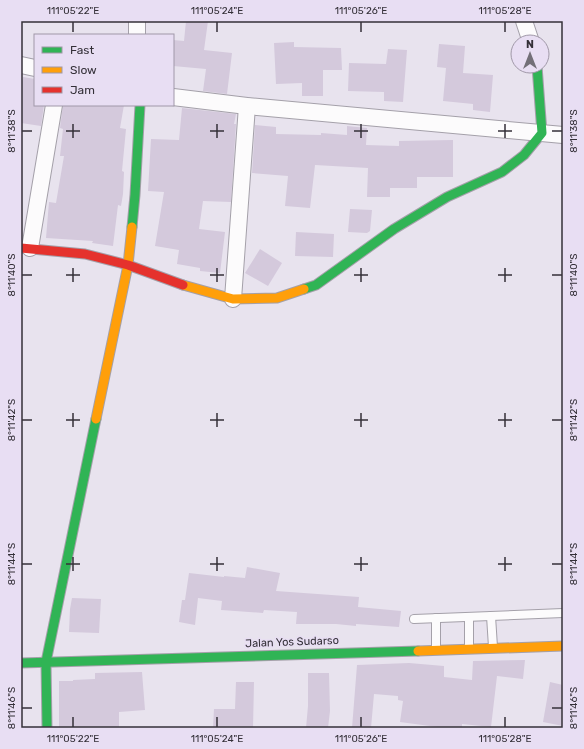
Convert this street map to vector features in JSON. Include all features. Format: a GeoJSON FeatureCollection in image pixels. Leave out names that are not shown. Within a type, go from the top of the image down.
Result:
{"type":"FeatureCollection","features":[{"type":"Feature","properties":{"kind":"street"},"geometry":{"type":"LineString","coordinates":[[137,21],[138,34]]}},
{"type":"Feature","properties":{"kind":"street"},"geometry":{"type":"LineString","coordinates":[[524,21],[528,34]]}},
{"type":"Feature","properties":{"kind":"street"},"geometry":{"type":"LineString","coordinates":[[21,65],[34,68]]}},
{"type":"Feature","properties":{"kind":"street"},"geometry":{"type":"LineString","coordinates":[[54,106],[25,248],[85,254],[128,265],[180,284],[234,299],[277,298],[316,285],[394,229],[447,197],[502,172],[524,155],[542,133],[538,74]]}},
{"type":"Feature","properties":{"kind":"street"},"geometry":{"type":"LineString","coordinates":[[174,97],[248,106],[563,135]]}},
{"type":"Feature","properties":{"kind":"street"},"geometry":{"type":"LineString","coordinates":[[47,728],[46,662],[128,265],[135,194],[140,106]]}},
{"type":"Feature","properties":{"kind":"street"},"geometry":{"type":"LineString","coordinates":[[234,299],[248,106]]}},
{"type":"Feature","properties":{"kind":"street","name":"Jalan Yos Sudarso"},"geometry":{"type":"LineString","coordinates":[[21,663],[563,646]]}},
{"type":"Feature","properties":{"kind":"lane"},"geometry":{"type":"LineString","coordinates":[[414,619],[563,613]]}},
{"type":"Feature","properties":{"kind":"lane"},"geometry":{"type":"LineString","coordinates":[[491,616],[493,648]]}},
{"type":"Feature","properties":{"kind":"lane"},"geometry":{"type":"LineString","coordinates":[[469,617],[469,649]]}},
{"type":"Feature","properties":{"kind":"lane"},"geometry":{"type":"LineString","coordinates":[[436,618],[436,650]]}},
{"type":"Feature","properties":{"kind":"building"},"geometry":{"type":"Polygon","coordinates":[[[186,21],[208,21],[204,50],[232,53],[227,94],[203,91],[206,69],[174,66],[174,40],[184,41],[186,21]]]}},
{"type":"Feature","properties":{"kind":"building"},"geometry":{"type":"Polygon","coordinates":[[[294,42],[294,47],[341,48],[342,70],[323,70],[323,96],[302,96],[302,83],[276,84],[274,43],[294,42]]]}},
{"type":"Feature","properties":{"kind":"building"},"geometry":{"type":"Polygon","coordinates":[[[439,44],[465,46],[463,73],[493,75],[490,112],[473,110],[473,104],[443,101],[446,68],[437,67],[439,44]]]}},
{"type":"Feature","properties":{"kind":"building"},"geometry":{"type":"Polygon","coordinates":[[[388,49],[407,50],[403,102],[384,101],[384,92],[348,91],[349,63],[386,64],[388,49]]]}},
{"type":"Feature","properties":{"kind":"building"},"geometry":{"type":"Polygon","coordinates":[[[23,77],[34,79],[34,106],[44,106],[41,126],[21,123],[21,88],[23,77]]]}},
{"type":"Feature","properties":{"kind":"building"},"geometry":{"type":"Polygon","coordinates":[[[63,106],[124,106],[120,128],[126,129],[122,171],[124,172],[123,194],[121,206],[118,205],[113,246],[92,243],[93,241],[46,238],[49,202],[56,203],[64,156],[60,156],[63,129],[60,128],[63,106]]]}},
{"type":"Feature","properties":{"kind":"building"},"geometry":{"type":"Polygon","coordinates":[[[182,108],[236,114],[234,124],[236,124],[231,202],[203,201],[199,229],[225,232],[220,273],[200,271],[200,268],[177,264],[179,250],[155,246],[164,192],[148,191],[151,139],[179,140],[182,108]]]}},
{"type":"Feature","properties":{"kind":"building"},"geometry":{"type":"Polygon","coordinates":[[[255,125],[276,127],[276,134],[321,135],[321,133],[347,135],[347,126],[367,128],[366,145],[399,146],[399,141],[453,140],[453,177],[417,177],[417,188],[390,188],[390,197],[367,197],[368,168],[315,165],[310,208],[285,206],[288,176],[252,173],[255,125]]]}},
{"type":"Feature","properties":{"kind":"building"},"geometry":{"type":"Polygon","coordinates":[[[350,209],[372,210],[370,231],[367,233],[348,232],[350,209]]]}},
{"type":"Feature","properties":{"kind":"building"},"geometry":{"type":"Polygon","coordinates":[[[296,232],[334,234],[333,257],[295,256],[296,232]]]}},
{"type":"Feature","properties":{"kind":"building"},"geometry":{"type":"Polygon","coordinates":[[[260,249],[282,263],[268,286],[245,273],[260,249]]]}},
{"type":"Feature","properties":{"kind":"building"},"geometry":{"type":"Polygon","coordinates":[[[247,567],[280,573],[276,591],[359,597],[358,607],[401,611],[399,627],[356,624],[356,626],[336,624],[296,624],[297,612],[264,610],[263,613],[221,610],[222,601],[198,598],[195,625],[179,622],[182,600],[185,600],[189,573],[245,578],[247,567]]]}},
{"type":"Feature","properties":{"kind":"building"},"geometry":{"type":"Polygon","coordinates":[[[72,598],[101,599],[99,633],[69,632],[72,598]]]}},
{"type":"Feature","properties":{"kind":"building"},"geometry":{"type":"Polygon","coordinates":[[[525,660],[523,679],[497,676],[491,727],[462,724],[462,728],[445,728],[400,722],[403,701],[398,700],[398,696],[374,694],[371,728],[352,728],[357,665],[409,663],[444,666],[444,677],[472,680],[473,661],[525,660]]]}},
{"type":"Feature","properties":{"kind":"building"},"geometry":{"type":"Polygon","coordinates":[[[142,672],[145,710],[119,712],[119,728],[59,728],[59,681],[95,679],[95,673],[142,672]]]}},
{"type":"Feature","properties":{"kind":"building"},"geometry":{"type":"Polygon","coordinates":[[[308,673],[329,673],[330,711],[328,728],[306,728],[308,673]]]}},
{"type":"Feature","properties":{"kind":"building"},"geometry":{"type":"Polygon","coordinates":[[[236,682],[254,682],[253,728],[213,728],[214,709],[235,709],[236,682]]]}},
{"type":"Feature","properties":{"kind":"building"},"geometry":{"type":"Polygon","coordinates":[[[550,682],[563,685],[563,726],[543,722],[550,682]]]}},
{"type":"Feature","properties":{"kind":"traffic: fast"},"geometry":{"type":"LineString","coordinates":[[304,289],[316,285],[394,229],[447,197],[502,172],[524,155],[542,133],[538,74]]}},
{"type":"Feature","properties":{"kind":"traffic: fast"},"geometry":{"type":"LineString","coordinates":[[132,227],[140,106]]}},
{"type":"Feature","properties":{"kind":"traffic: fast"},"geometry":{"type":"LineString","coordinates":[[47,728],[46,662],[96,419]]}},
{"type":"Feature","properties":{"kind":"traffic: fast"},"geometry":{"type":"LineString","coordinates":[[21,663],[418,651]]}},
{"type":"Feature","properties":{"kind":"traffic: slow"},"geometry":{"type":"LineString","coordinates":[[96,419],[128,265],[132,227]]}},
{"type":"Feature","properties":{"kind":"traffic: slow"},"geometry":{"type":"LineString","coordinates":[[183,285],[233,299],[277,298],[304,289]]}},
{"type":"Feature","properties":{"kind":"traffic: slow"},"geometry":{"type":"LineString","coordinates":[[418,651],[563,646]]}},
{"type":"Feature","properties":{"kind":"traffic: jam"},"geometry":{"type":"LineString","coordinates":[[21,248],[85,254],[128,265],[183,285]]}}]}
